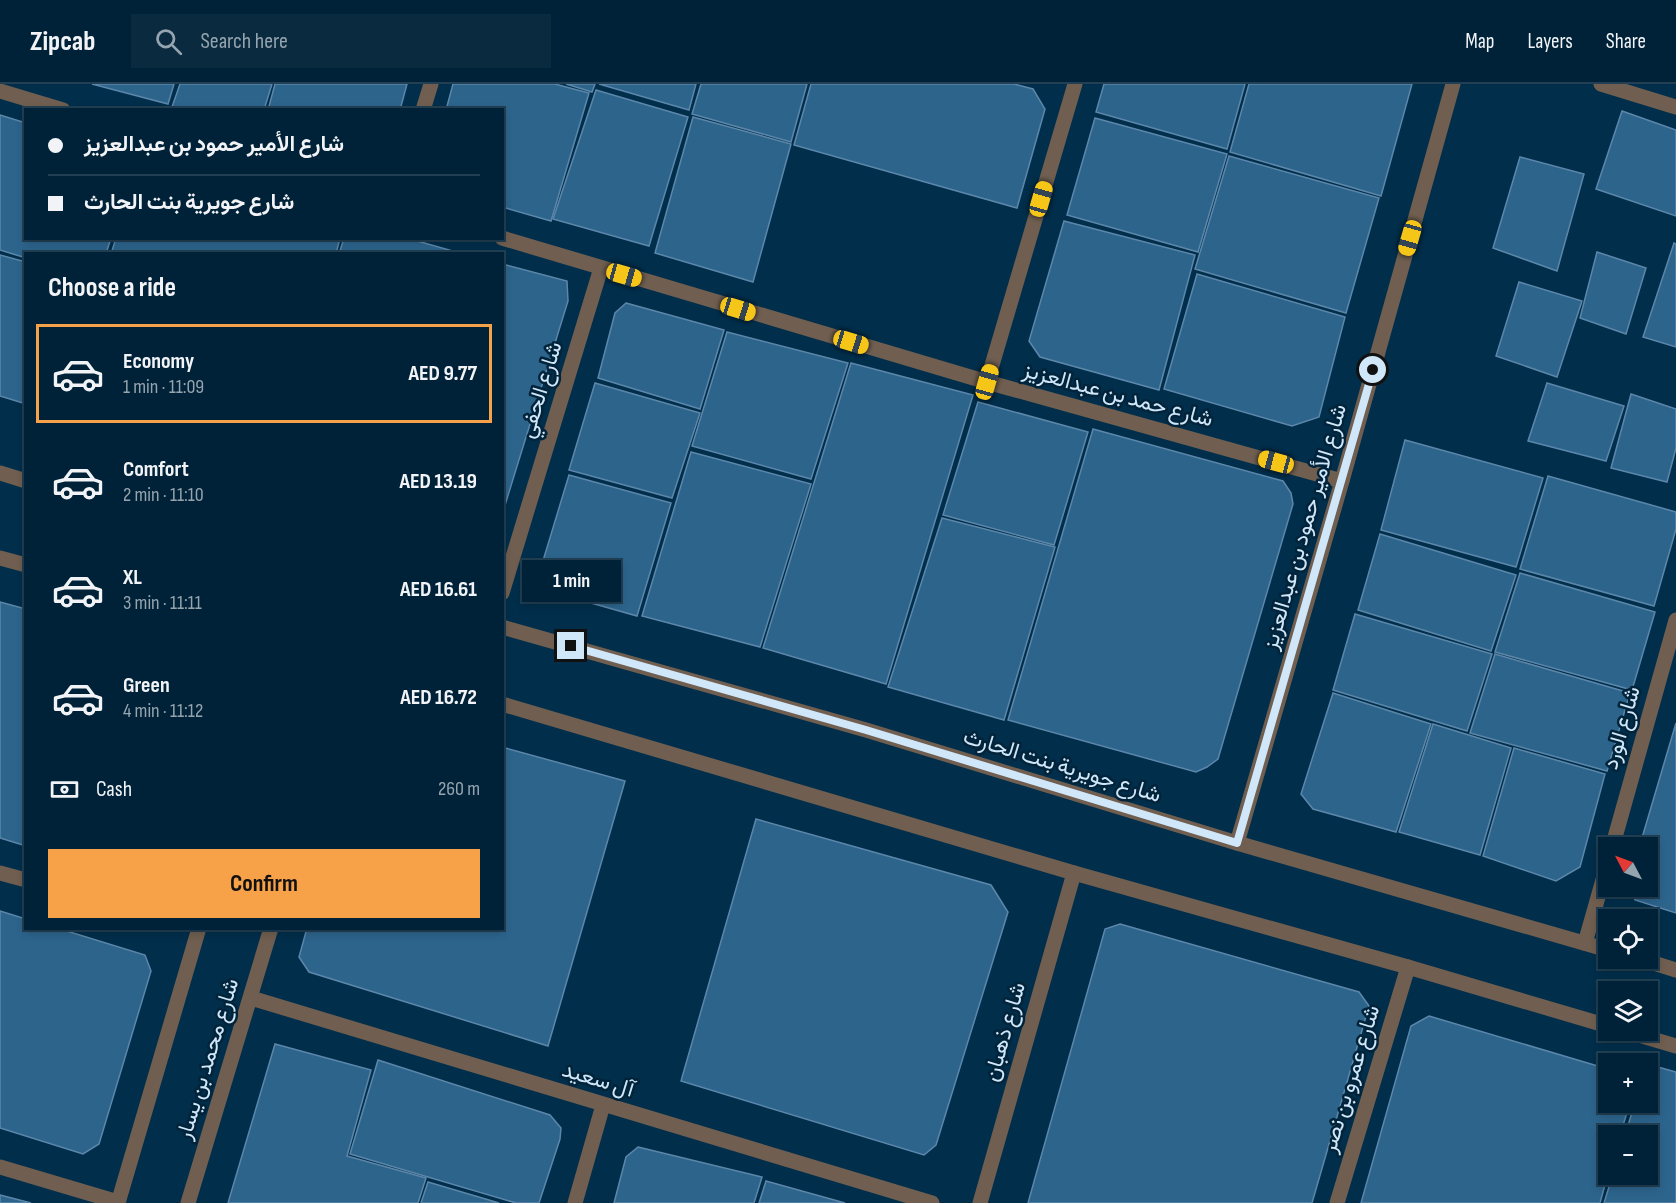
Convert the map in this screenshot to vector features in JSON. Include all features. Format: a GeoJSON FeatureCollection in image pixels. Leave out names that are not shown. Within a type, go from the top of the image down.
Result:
{"type":"FeatureCollection","features":[{"type":"Feature","properties":{"kind":"street"},"geometry":{"type":"LineString","coordinates":[[424,108],[431,84]]}},
{"type":"Feature","properties":{"kind":"street"},"geometry":{"type":"LineString","coordinates":[[987,382],[1075,84]]}},
{"type":"Feature","properties":{"kind":"street","name":"شارع الأمير حمود بن عبدالعزيز"},"geometry":{"type":"LineString","coordinates":[[1237,843],[1453,84]]}},
{"type":"Feature","properties":{"kind":"street"},"geometry":{"type":"LineString","coordinates":[[1601,84],[1676,107]]}},
{"type":"Feature","properties":{"kind":"street"},"geometry":{"type":"LineString","coordinates":[[0,91],[56,108]]}},
{"type":"Feature","properties":{"kind":"street","name":"شارع حمد بن عبدالعزيز"},"geometry":{"type":"LineString","coordinates":[[504,239],[987,382],[1342,480]]}},
{"type":"Feature","properties":{"kind":"street","name":"شارع الحفي"},"geometry":{"type":"LineString","coordinates":[[504,586],[601,268]]}},
{"type":"Feature","properties":{"kind":"street"},"geometry":{"type":"LineString","coordinates":[[0,473],[24,480]]}},
{"type":"Feature","properties":{"kind":"street"},"geometry":{"type":"LineString","coordinates":[[0,558],[24,565]]}},
{"type":"Feature","properties":{"kind":"street","name":"شارع الورد"},"geometry":{"type":"LineString","coordinates":[[1615,837],[1676,620]]}},
{"type":"Feature","properties":{"kind":"street","name":"شارع جويرية بنت الحارث"},"geometry":{"type":"LineString","coordinates":[[504,628],[877,734],[1237,843],[1598,947]]}},
{"type":"Feature","properties":{"kind":"street"},"geometry":{"type":"LineString","coordinates":[[504,705],[1074,873],[1598,1023]]}},
{"type":"Feature","properties":{"kind":"street"},"geometry":{"type":"LineString","coordinates":[[0,873],[24,879]]}},
{"type":"Feature","properties":{"kind":"street","name":"شارع ذهبان"},"geometry":{"type":"LineString","coordinates":[[980,1203],[1074,873]]}},
{"type":"Feature","properties":{"kind":"street"},"geometry":{"type":"LineString","coordinates":[[1585,943],[1598,897]]}},
{"type":"Feature","properties":{"kind":"street","name":"شارع محمد بن يسار"},"geometry":{"type":"LineString","coordinates":[[118,1203],[195,930]]}},
{"type":"Feature","properties":{"kind":"street","name":"شارع محمد بن يسار"},"geometry":{"type":"LineString","coordinates":[[189,1203],[270,930]]}},
{"type":"Feature","properties":{"kind":"street"},"geometry":{"type":"LineString","coordinates":[[1658,964],[1676,970]]}},
{"type":"Feature","properties":{"kind":"street","name":"شارع عمرو بن نصر"},"geometry":{"type":"LineString","coordinates":[[1337,1203],[1408,967]]}},
{"type":"Feature","properties":{"kind":"street","name":"آل سعيد"},"geometry":{"type":"LineString","coordinates":[[250,998],[932,1203]]}},
{"type":"Feature","properties":{"kind":"street"},"geometry":{"type":"LineString","coordinates":[[1658,1041],[1676,1046]]}},
{"type":"Feature","properties":{"kind":"street"},"geometry":{"type":"LineString","coordinates":[[575,1203],[603,1105]]}},
{"type":"Feature","properties":{"kind":"street"},"geometry":{"type":"LineString","coordinates":[[0,1167],[118,1203]]}},
{"type":"Feature","properties":{"kind":"building"},"geometry":{"type":"Polygon","coordinates":[[[92,84],[174,84],[168,104],[92,84]]]}},
{"type":"Feature","properties":{"kind":"building"},"geometry":{"type":"Polygon","coordinates":[[[180,84],[272,84],[265,108],[172,107],[180,84]]]}},
{"type":"Feature","properties":{"kind":"building"},"geometry":{"type":"Polygon","coordinates":[[[275,84],[407,84],[401,108],[269,108],[275,84]]]}},
{"type":"Feature","properties":{"kind":"building"},"geometry":{"type":"Polygon","coordinates":[[[453,84],[555,84],[589,93],[551,221],[504,208],[504,108],[447,108],[453,84]]]}},
{"type":"Feature","properties":{"kind":"building"},"geometry":{"type":"Polygon","coordinates":[[[566,84],[595,84],[592,92],[566,84]]]}},
{"type":"Feature","properties":{"kind":"building"},"geometry":{"type":"Polygon","coordinates":[[[599,84],[696,84],[689,110],[599,84]]]}},
{"type":"Feature","properties":{"kind":"building"},"geometry":{"type":"Polygon","coordinates":[[[701,84],[807,84],[791,142],[692,114],[701,84]]]}},
{"type":"Feature","properties":{"kind":"building"},"geometry":{"type":"Polygon","coordinates":[[[811,84],[1014,84],[1033,89],[1045,109],[1017,208],[794,145],[811,84]]]}},
{"type":"Feature","properties":{"kind":"building"},"geometry":{"type":"Polygon","coordinates":[[[1104,84],[1245,84],[1227,149],[1096,112],[1104,84]]]}},
{"type":"Feature","properties":{"kind":"building"},"geometry":{"type":"Polygon","coordinates":[[[1249,84],[1412,84],[1381,196],[1230,152],[1249,84]]]}},
{"type":"Feature","properties":{"kind":"building"},"geometry":{"type":"Polygon","coordinates":[[[596,90],[688,117],[649,246],[553,219],[596,90]]]}},
{"type":"Feature","properties":{"kind":"building"},"geometry":{"type":"Polygon","coordinates":[[[1622,111],[1676,130],[1676,216],[1596,189],[1622,111]]]}},
{"type":"Feature","properties":{"kind":"building"},"geometry":{"type":"Polygon","coordinates":[[[0,115],[24,122],[24,240],[110,240],[107,252],[24,252],[24,257],[0,250],[0,115]]]}},
{"type":"Feature","properties":{"kind":"building"},"geometry":{"type":"Polygon","coordinates":[[[693,117],[791,144],[753,282],[655,253],[693,117]]]}},
{"type":"Feature","properties":{"kind":"building"},"geometry":{"type":"Polygon","coordinates":[[[1095,118],[1227,154],[1198,252],[1067,215],[1095,118]]]}},
{"type":"Feature","properties":{"kind":"building"},"geometry":{"type":"Polygon","coordinates":[[[1229,156],[1379,198],[1346,313],[1195,269],[1229,156]]]}},
{"type":"Feature","properties":{"kind":"building"},"geometry":{"type":"Polygon","coordinates":[[[1520,157],[1584,174],[1557,271],[1493,248],[1520,157]]]}},
{"type":"Feature","properties":{"kind":"building"},"geometry":{"type":"Polygon","coordinates":[[[1064,221],[1195,255],[1159,390],[1040,357],[1029,341],[1064,221]]]}},
{"type":"Feature","properties":{"kind":"building"},"geometry":{"type":"Polygon","coordinates":[[[115,240],[340,240],[336,252],[112,252],[115,240]]]}},
{"type":"Feature","properties":{"kind":"building"},"geometry":{"type":"Polygon","coordinates":[[[343,240],[414,240],[456,252],[340,252],[343,240]]]}},
{"type":"Feature","properties":{"kind":"building"},"geometry":{"type":"Polygon","coordinates":[[[1674,243],[1676,244],[1676,347],[1643,337],[1674,243]]]}},
{"type":"Feature","properties":{"kind":"building"},"geometry":{"type":"Polygon","coordinates":[[[1597,252],[1646,268],[1626,334],[1580,318],[1597,252]]]}},
{"type":"Feature","properties":{"kind":"building"},"geometry":{"type":"Polygon","coordinates":[[[0,255],[24,261],[24,403],[0,396],[0,255]]]}},
{"type":"Feature","properties":{"kind":"building"},"geometry":{"type":"Polygon","coordinates":[[[504,265],[567,281],[568,301],[504,509],[504,265]]]}},
{"type":"Feature","properties":{"kind":"building"},"geometry":{"type":"Polygon","coordinates":[[[1197,274],[1345,317],[1319,417],[1292,426],[1164,389],[1197,274]]]}},
{"type":"Feature","properties":{"kind":"building"},"geometry":{"type":"Polygon","coordinates":[[[1519,282],[1582,301],[1557,377],[1496,356],[1519,282]]]}},
{"type":"Feature","properties":{"kind":"building"},"geometry":{"type":"Polygon","coordinates":[[[626,303],[724,330],[700,409],[598,378],[615,313],[626,303]]]}},
{"type":"Feature","properties":{"kind":"building"},"geometry":{"type":"Polygon","coordinates":[[[727,332],[848,363],[811,479],[692,446],[727,332]]]}},
{"type":"Feature","properties":{"kind":"building"},"geometry":{"type":"Polygon","coordinates":[[[851,363],[973,395],[886,684],[763,648],[851,363]]]}},
{"type":"Feature","properties":{"kind":"building"},"geometry":{"type":"Polygon","coordinates":[[[595,383],[700,413],[672,498],[569,470],[595,383]]]}},
{"type":"Feature","properties":{"kind":"building"},"geometry":{"type":"Polygon","coordinates":[[[1547,383],[1624,406],[1606,461],[1528,441],[1547,383]]]}},
{"type":"Feature","properties":{"kind":"building"},"geometry":{"type":"Polygon","coordinates":[[[1631,394],[1676,409],[1676,448],[1667,482],[1611,468],[1631,394]]]}},
{"type":"Feature","properties":{"kind":"building"},"geometry":{"type":"Polygon","coordinates":[[[978,402],[1088,432],[1054,545],[943,515],[978,402]]]}},
{"type":"Feature","properties":{"kind":"building"},"geometry":{"type":"Polygon","coordinates":[[[1093,429],[1283,481],[1291,493],[1293,504],[1218,759],[1196,772],[1008,720],[1093,429]]]}},
{"type":"Feature","properties":{"kind":"building"},"geometry":{"type":"Polygon","coordinates":[[[1405,440],[1543,478],[1516,567],[1381,530],[1405,440]]]}},
{"type":"Feature","properties":{"kind":"building"},"geometry":{"type":"Polygon","coordinates":[[[691,452],[811,484],[760,647],[642,616],[691,452]]]}},
{"type":"Feature","properties":{"kind":"building"},"geometry":{"type":"Polygon","coordinates":[[[569,475],[671,503],[637,616],[556,593],[539,574],[569,475]]]}},
{"type":"Feature","properties":{"kind":"building"},"geometry":{"type":"Polygon","coordinates":[[[1548,476],[1676,512],[1676,529],[1654,606],[1520,569],[1548,476]]]}},
{"type":"Feature","properties":{"kind":"building"},"geometry":{"type":"Polygon","coordinates":[[[942,518],[1055,547],[1004,720],[888,687],[942,518]]]}},
{"type":"Feature","properties":{"kind":"building"},"geometry":{"type":"Polygon","coordinates":[[[1380,534],[1516,575],[1491,651],[1358,610],[1380,534]]]}},
{"type":"Feature","properties":{"kind":"building"},"geometry":{"type":"Polygon","coordinates":[[[1520,573],[1655,612],[1632,690],[1495,652],[1520,573]]]}},
{"type":"Feature","properties":{"kind":"building"},"geometry":{"type":"Polygon","coordinates":[[[0,602],[24,608],[24,845],[0,838],[0,602]]]}},
{"type":"Feature","properties":{"kind":"building"},"geometry":{"type":"Polygon","coordinates":[[[1355,614],[1492,654],[1467,731],[1333,690],[1355,614]]]}},
{"type":"Feature","properties":{"kind":"building"},"geometry":{"type":"Polygon","coordinates":[[[1495,654],[1630,693],[1607,771],[1470,733],[1495,654]]]}},
{"type":"Feature","properties":{"kind":"building"},"geometry":{"type":"Polygon","coordinates":[[[1333,693],[1431,724],[1396,832],[1313,809],[1301,794],[1333,693]]]}},
{"type":"Feature","properties":{"kind":"building"},"geometry":{"type":"Polygon","coordinates":[[[1676,723],[1676,913],[1635,900],[1634,897],[1658,897],[1658,837],[1642,837],[1676,723]]]}},
{"type":"Feature","properties":{"kind":"building"},"geometry":{"type":"Polygon","coordinates":[[[1433,724],[1511,748],[1480,855],[1399,832],[1433,724]]]}},
{"type":"Feature","properties":{"kind":"building"},"geometry":{"type":"Polygon","coordinates":[[[504,748],[625,781],[548,1046],[309,972],[299,957],[306,930],[504,930],[504,748]]]}},
{"type":"Feature","properties":{"kind":"building"},"geometry":{"type":"Polygon","coordinates":[[[1514,748],[1605,774],[1580,867],[1556,881],[1483,856],[1514,748]]]}},
{"type":"Feature","properties":{"kind":"building"},"geometry":{"type":"Polygon","coordinates":[[[756,819],[991,885],[1008,912],[936,1145],[924,1155],[681,1081],[756,819]]]}},
{"type":"Feature","properties":{"kind":"building"},"geometry":{"type":"Polygon","coordinates":[[[0,911],[24,918],[24,930],[64,930],[145,955],[151,971],[99,1144],[83,1154],[0,1128],[0,911]]]}},
{"type":"Feature","properties":{"kind":"building"},"geometry":{"type":"Polygon","coordinates":[[[1120,924],[1359,992],[1369,1006],[1312,1203],[1028,1203],[1105,929],[1120,924]]]}},
{"type":"Feature","properties":{"kind":"building"},"geometry":{"type":"Polygon","coordinates":[[[1429,1016],[1598,1066],[1598,1113],[1627,1113],[1623,1125],[1598,1125],[1598,1185],[1605,1185],[1600,1203],[1361,1203],[1411,1026],[1429,1016]]]}},
{"type":"Feature","properties":{"kind":"building"},"geometry":{"type":"Polygon","coordinates":[[[275,1044],[371,1070],[347,1156],[426,1178],[418,1203],[228,1203],[275,1044]]]}},
{"type":"Feature","properties":{"kind":"building"},"geometry":{"type":"Polygon","coordinates":[[[378,1060],[550,1115],[561,1128],[560,1139],[539,1203],[516,1203],[350,1154],[378,1060]]]}},
{"type":"Feature","properties":{"kind":"building"},"geometry":{"type":"Polygon","coordinates":[[[1658,1067],[1676,1072],[1676,1203],[1604,1203],[1610,1185],[1658,1185],[1658,1125],[1628,1125],[1632,1113],[1658,1113],[1658,1067]]]}},
{"type":"Feature","properties":{"kind":"building"},"geometry":{"type":"Polygon","coordinates":[[[638,1147],[762,1177],[754,1203],[614,1203],[626,1157],[638,1147]]]}},
{"type":"Feature","properties":{"kind":"building"},"geometry":{"type":"Polygon","coordinates":[[[766,1181],[845,1203],[759,1203],[766,1181]]]}},
{"type":"Feature","properties":{"kind":"building"},"geometry":{"type":"Polygon","coordinates":[[[428,1182],[499,1203],[421,1203],[428,1182]]]}},
{"type":"Feature","properties":{"kind":"building"},"geometry":{"type":"Polygon","coordinates":[[[0,1195],[31,1203],[0,1203],[0,1195]]]}},
{"type":"Feature","properties":{"kind":"route"},"geometry":{"type":"LineString","coordinates":[[571,646],[866,730],[1237,843],[1373,370]]}}]}
